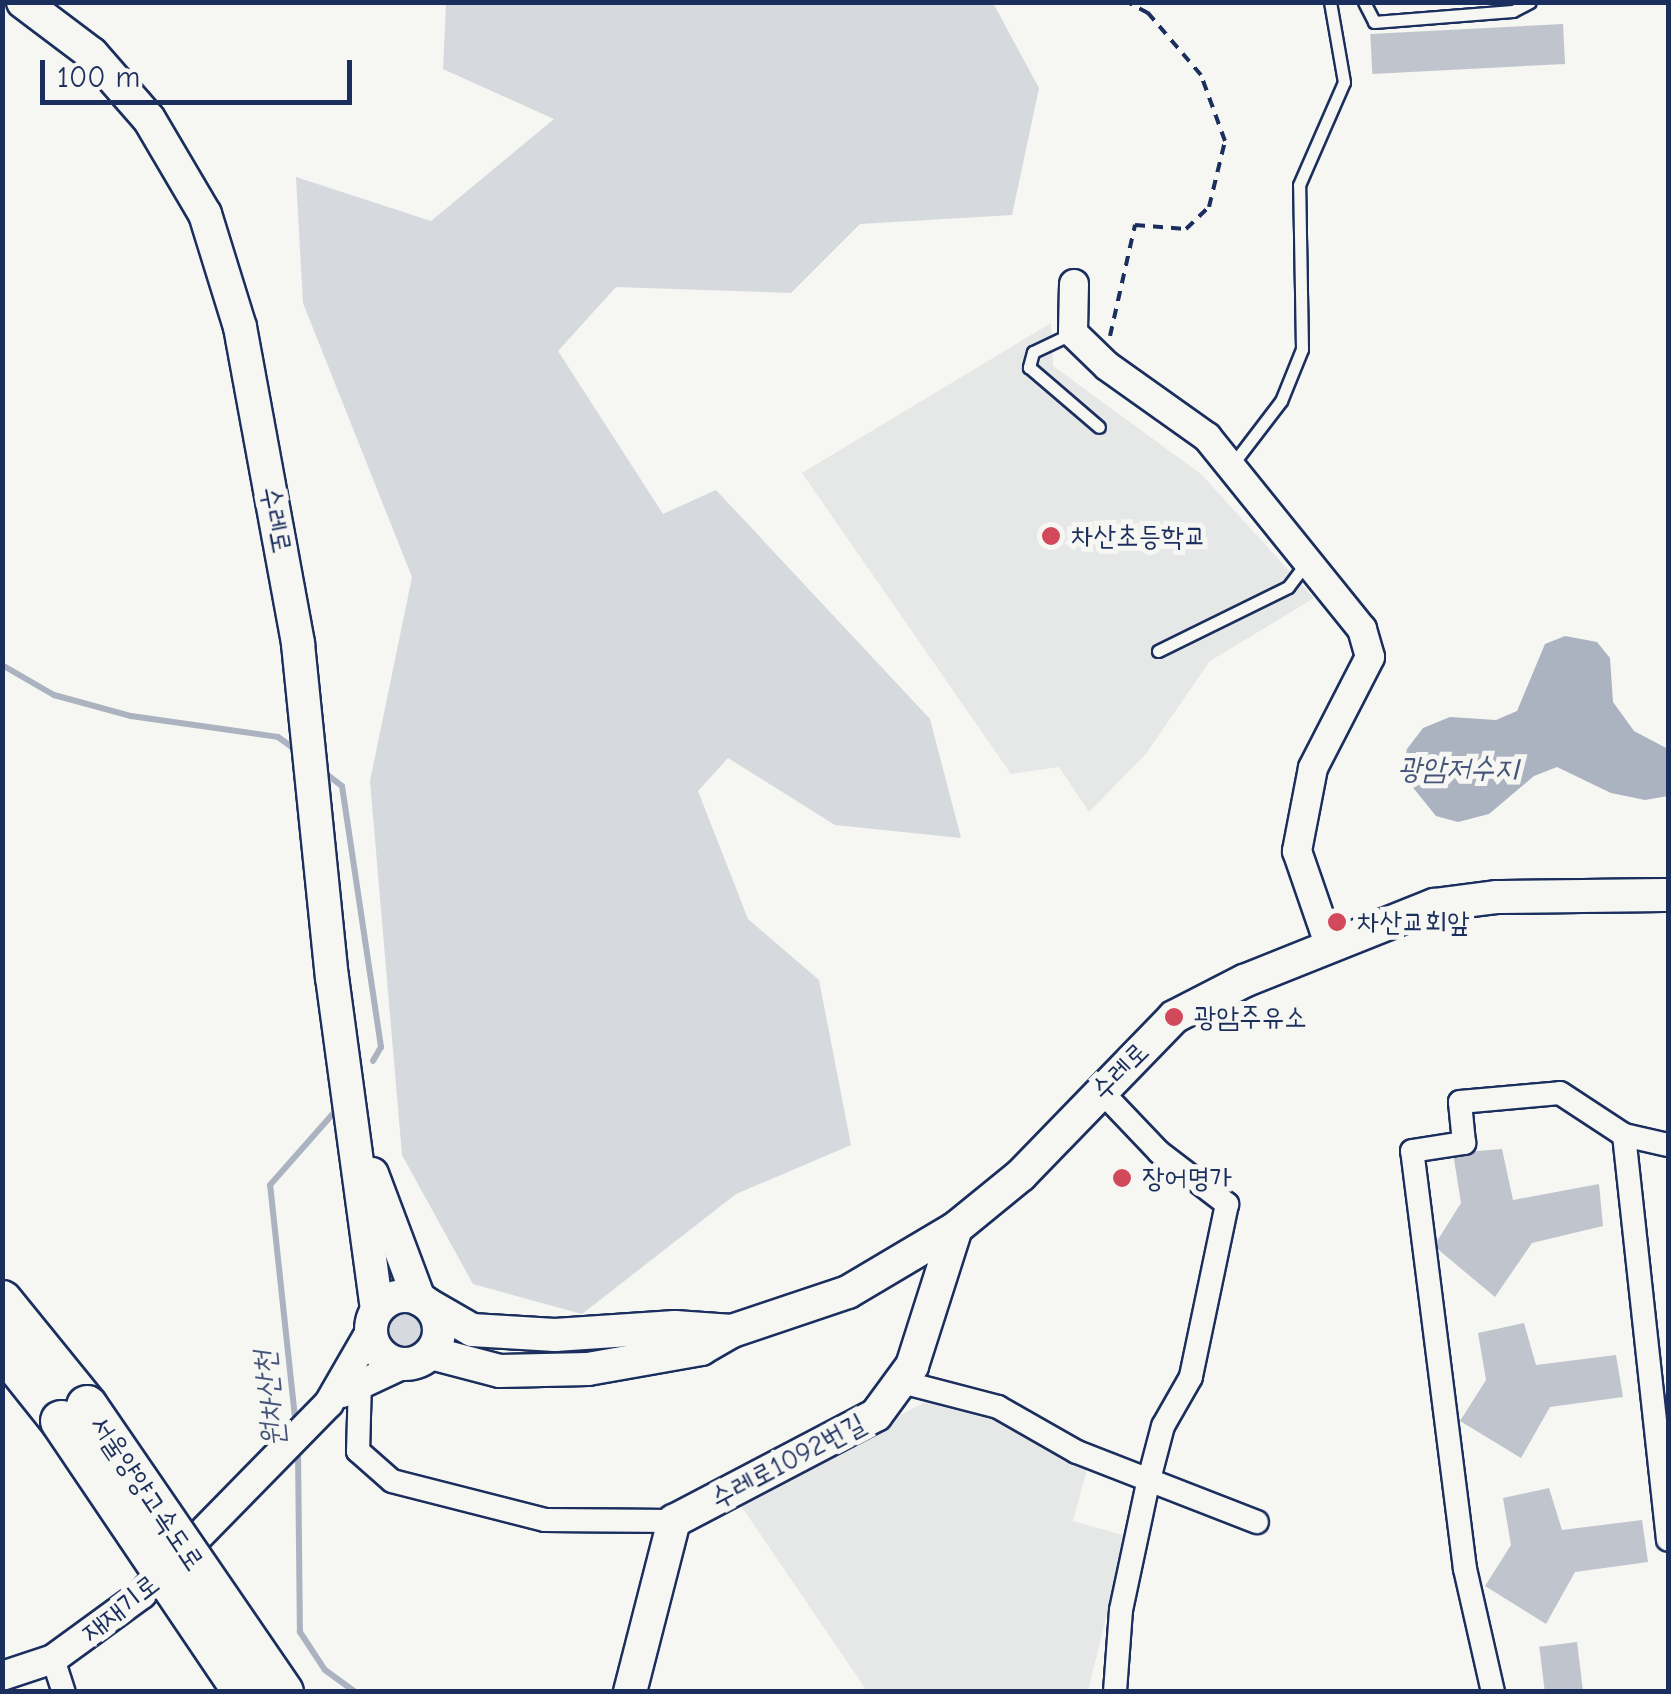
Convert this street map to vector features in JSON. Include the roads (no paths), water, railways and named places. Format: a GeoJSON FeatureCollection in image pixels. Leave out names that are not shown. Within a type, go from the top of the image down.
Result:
{"type":"FeatureCollection","features":[{"type":"Feature","properties":{"kind":"highway","name":"서울양양고속도로"},"geometry":{"type":"LineString","coordinates":[[2,1300],[244,1692]]}},
{"type":"Feature","properties":{"kind":"highway","name":"서울양양고속도로"},"geometry":{"type":"LineString","coordinates":[[2,1347],[74,1413],[283,1692]]}},
{"type":"Feature","properties":{"kind":"main road","name":"수레로"},"geometry":{"type":"LineString","coordinates":[[23,2],[92,54],[149,119],[205,214],[224,271],[298,644],[374,1321]]}},
{"type":"Feature","properties":{"kind":"main road","name":"수레로"},"geometry":{"type":"LineString","coordinates":[[416,1359],[500,1370],[588,1369],[702,1348],[732,1330],[848,1292],[956,1228],[1021,1175],[1174,1018],[1329,944],[1434,905],[1497,896],[1668,895]]}},
{"type":"Feature","properties":{"kind":"main road","name":"수레로"},"geometry":{"type":"LineString","coordinates":[[353,1113],[423,1301],[472,1330],[555,1335],[675,1326],[732,1330]]}},
{"type":"Feature","properties":{"kind":"main road","name":"수레로1092번길"},"geometry":{"type":"LineString","coordinates":[[674,1521],[876,1416],[902,1382],[956,1228]]}},
{"type":"Feature","properties":{"kind":"main road"},"geometry":{"type":"LineString","coordinates":[[396,1297],[423,1301],[439,1328],[416,1359],[380,1354],[374,1321],[396,1297]]}},
{"type":"Feature","properties":{"kind":"main road"},"geometry":{"type":"LineString","coordinates":[[630,1692],[674,1521]]}},
{"type":"Feature","properties":{"kind":"street"},"geometry":{"type":"LineString","coordinates":[[1074,284],[1073,333],[1107,366],[1207,437],[1362,629],[1370,657],[1314,768],[1302,809],[1297,851],[1329,944]]}},
{"type":"Feature","properties":{"kind":"street"},"geometry":{"type":"LineString","coordinates":[[1625,897],[1668,914]]}},
{"type":"Feature","properties":{"kind":"street"},"geometry":{"type":"LineString","coordinates":[[1100,1090],[1159,1152],[1228,1204],[1191,1377],[1162,1426],[1148,1483],[1121,1610],[1115,1692]]}},
{"type":"Feature","properties":{"kind":"street"},"geometry":{"type":"LineString","coordinates":[[1493,1692],[1465,1570],[1412,1151],[1464,1142],[1460,1102],[1560,1093],[1624,1135],[1668,1146]]}},
{"type":"Feature","properties":{"kind":"street"},"geometry":{"type":"LineString","coordinates":[[1624,1135],[1668,1540]]}},
{"type":"Feature","properties":{"kind":"street"},"geometry":{"type":"LineString","coordinates":[[329,1403],[374,1321]]}},
{"type":"Feature","properties":{"kind":"street"},"geometry":{"type":"LineString","coordinates":[[329,1403],[360,1380],[416,1359]]}},
{"type":"Feature","properties":{"kind":"street"},"geometry":{"type":"LineString","coordinates":[[360,1380],[358,1451],[392,1481],[545,1520],[674,1521]]}},
{"type":"Feature","properties":{"kind":"street"},"geometry":{"type":"LineString","coordinates":[[902,1382],[998,1407],[1148,1483],[1258,1522]]}},
{"type":"Feature","properties":{"kind":"street","name":"재재기로"},"geometry":{"type":"LineString","coordinates":[[2,1676],[53,1659],[142,1594],[329,1403]]}},
{"type":"Feature","properties":{"kind":"street"},"geometry":{"type":"LineString","coordinates":[[53,1659],[64,1692]]}},
{"type":"Feature","properties":{"kind":"lane"},"geometry":{"type":"LineString","coordinates":[[1232,465],[1281,401],[1302,349],[1299,185],[1344,82],[1330,2]]}},
{"type":"Feature","properties":{"kind":"lane"},"geometry":{"type":"LineString","coordinates":[[1364,2],[1374,22],[1513,11],[1530,2]]}},
{"type":"Feature","properties":{"kind":"lane"},"geometry":{"type":"LineString","coordinates":[[1073,333],[1033,352],[1029,367],[1098,427]]}},
{"type":"Feature","properties":{"kind":"lane"},"geometry":{"type":"LineString","coordinates":[[1158,651],[1288,587],[1305,574],[1308,558]]}},
{"type":"Feature","properties":{"kind":"water","name":"광암저수지"},"geometry":{"type":"Polygon","coordinates":[[[1565,636],[1597,642],[1610,658],[1613,702],[1634,731],[1668,749],[1668,796],[1645,800],[1611,793],[1557,767],[1534,776],[1489,814],[1458,822],[1436,816],[1402,774],[1407,749],[1423,728],[1450,717],[1496,720],[1517,711],[1545,644],[1565,636]]]}},
{"type":"Feature","properties":{"kind":"waterway","name":"원차산천"},"geometry":{"type":"LineString","coordinates":[[2,665],[54,695],[131,716],[278,737],[292,747]]}},
{"type":"Feature","properties":{"kind":"waterway","name":"원차산천"},"geometry":{"type":"LineString","coordinates":[[329,776],[342,786],[381,1047],[373,1061]]}},
{"type":"Feature","properties":{"kind":"waterway","name":"원차산천"},"geometry":{"type":"LineString","coordinates":[[296,1427],[270,1185],[339,1107]]}},
{"type":"Feature","properties":{"kind":"waterway","name":"원차산천"},"geometry":{"type":"LineString","coordinates":[[298,1449],[300,1632],[325,1670],[355,1692]]}},
{"type":"Feature","properties":{"kind":"place","name":"차산초등학교"},"geometry":{"type":"Point","coordinates":[1051,536]}},
{"type":"Feature","properties":{"kind":"place","name":"차산교회앞"},"geometry":{"type":"Point","coordinates":[1337,922]}},
{"type":"Feature","properties":{"kind":"place","name":"광암주유소"},"geometry":{"type":"Point","coordinates":[1174,1017]}},
{"type":"Feature","properties":{"kind":"place","name":"장어명가"},"geometry":{"type":"Point","coordinates":[1122,1178]}}]}
